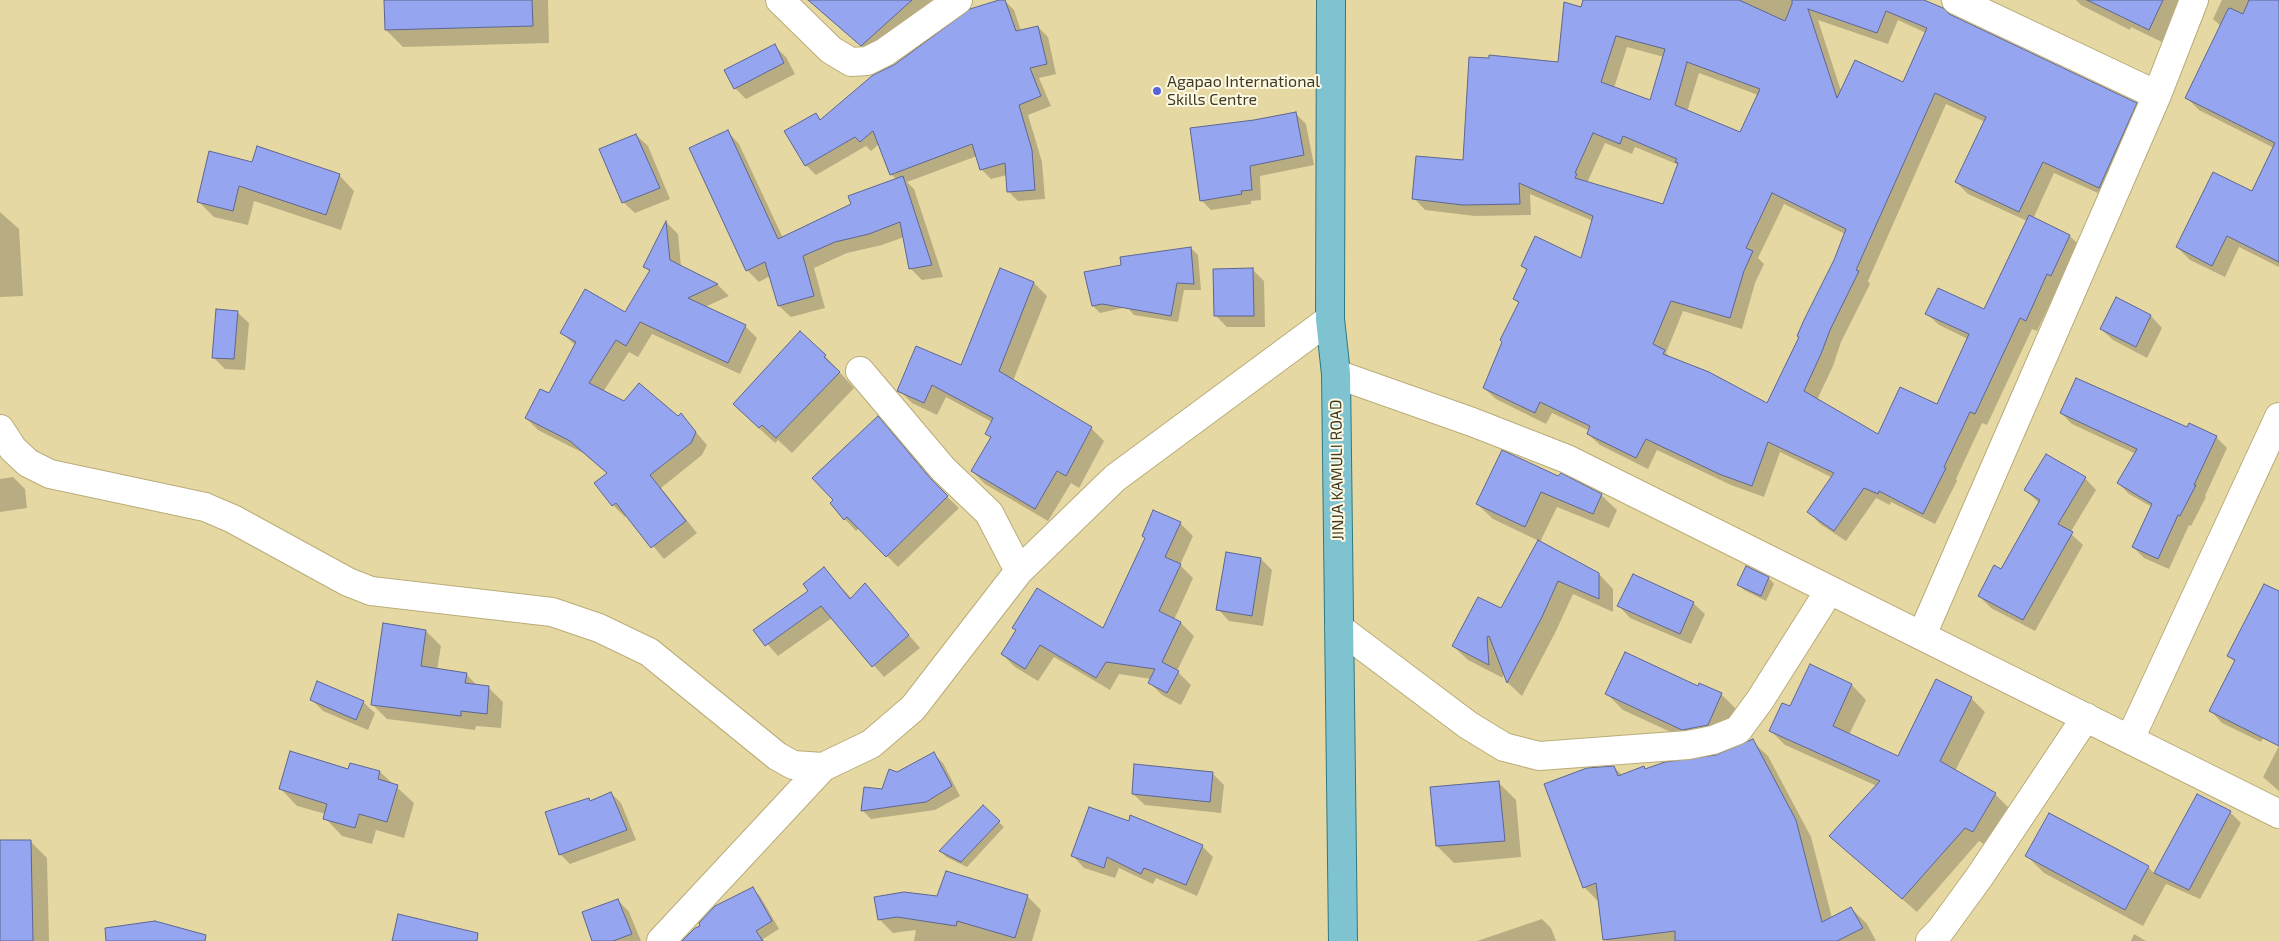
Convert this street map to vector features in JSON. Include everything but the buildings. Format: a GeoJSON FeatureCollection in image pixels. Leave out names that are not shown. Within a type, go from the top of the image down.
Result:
{"type":"FeatureCollection","features":[{"type":"Feature","properties":{"kind":"main road","name":"JINJA KAMULI ROAD"},"geometry":{"type":"LineString","coordinates":[[1331,0],[1330,319],[1336,374],[1343,941]]}},
{"type":"Feature","properties":{"kind":"street"},"geometry":{"type":"LineString","coordinates":[[780,0],[831,50],[851,62],[867,61],[885,52],[958,0]]}},
{"type":"Feature","properties":{"kind":"street"},"geometry":{"type":"LineString","coordinates":[[1956,0],[2157,95]]}},
{"type":"Feature","properties":{"kind":"street"},"geometry":{"type":"LineString","coordinates":[[1922,635],[2157,95],[2194,0]]}},
{"type":"Feature","properties":{"kind":"street"},"geometry":{"type":"LineString","coordinates":[[661,941],[823,768],[871,744],[913,708],[1019,571],[1115,478],[1330,319]]}},
{"type":"Feature","properties":{"kind":"street"},"geometry":{"type":"LineString","coordinates":[[860,371],[944,469],[988,513],[1019,571]]}},
{"type":"Feature","properties":{"kind":"street"},"geometry":{"type":"LineString","coordinates":[[1336,374],[1472,422],[1567,459],[2279,814]]}},
{"type":"Feature","properties":{"kind":"street"},"geometry":{"type":"LineString","coordinates":[[2130,739],[2279,417]]}},
{"type":"Feature","properties":{"kind":"street"},"geometry":{"type":"LineString","coordinates":[[0,429],[13,448],[28,463],[50,474],[205,507],[233,519],[348,582],[371,591],[552,612],[599,628],[649,652],[777,756],[793,765],[823,768]]}},
{"type":"Feature","properties":{"kind":"street"},"geometry":{"type":"LineString","coordinates":[[1340,628],[1468,725],[1504,747],[1539,756],[1549,756],[1688,745],[1713,740],[1738,730],[1760,700],[1829,591]]}},
{"type":"Feature","properties":{"kind":"street"},"geometry":{"type":"LineString","coordinates":[[1930,941],[1940,932],[1980,876],[2086,717]]}},
{"type":"Feature","properties":{"kind":"place","name":"Agapao International Skills Centre"},"geometry":{"type":"Point","coordinates":[1157,91]}}]}
